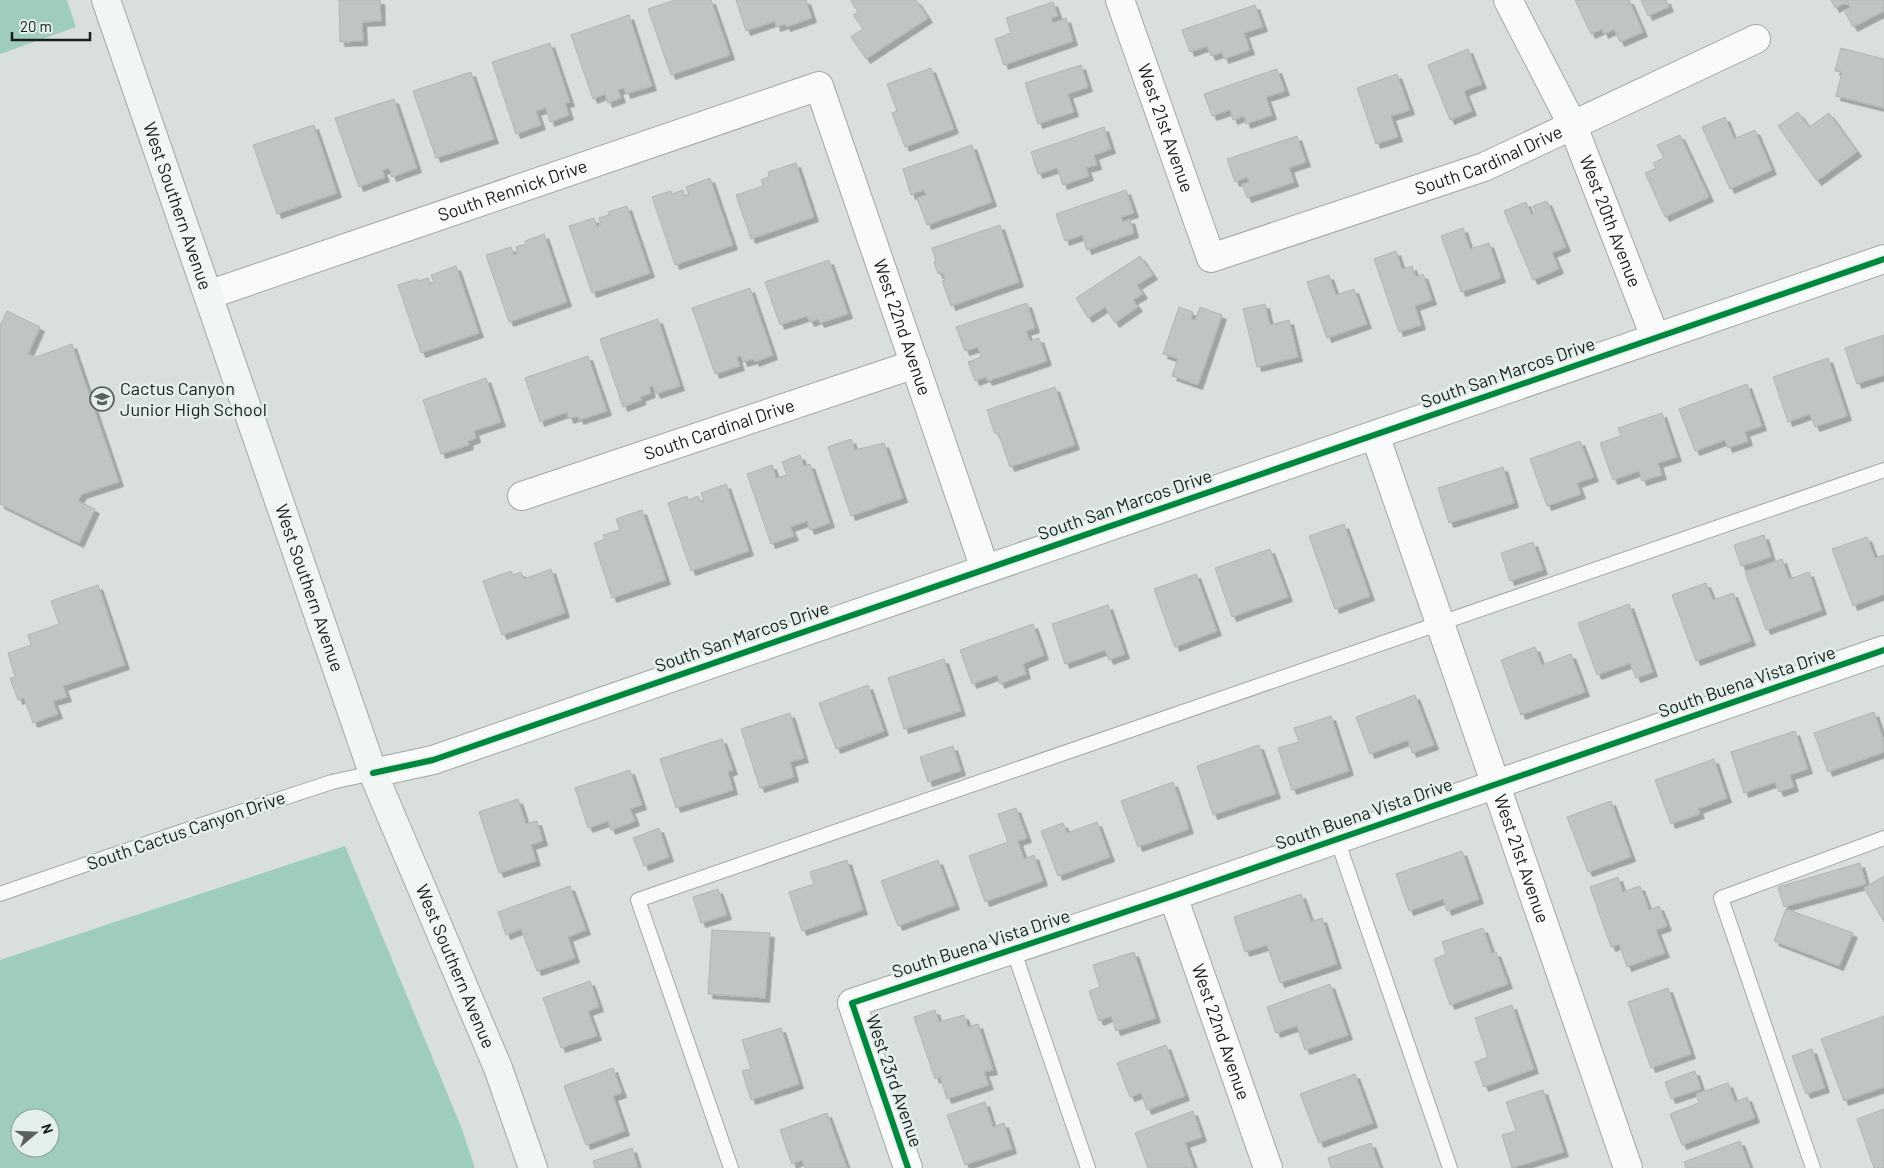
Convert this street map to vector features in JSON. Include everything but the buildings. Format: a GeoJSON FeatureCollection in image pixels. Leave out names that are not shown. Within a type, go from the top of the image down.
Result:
{"type":"FeatureCollection","features":[{"type":"Feature","properties":{"kind":"main road","name":"West Southern Avenue"},"geometry":{"type":"LineString","coordinates":[[106,0],[374,773],[498,1068],[532,1168]]}},
{"type":"Feature","properties":{"kind":"street","name":"West 21st Avenue"},"geometry":{"type":"LineString","coordinates":[[1120,0],[1211,258]]}},
{"type":"Feature","properties":{"kind":"street","name":"West 20th Avenue"},"geometry":{"type":"LineString","coordinates":[[1508,0],[1572,126],[1655,337]]}},
{"type":"Feature","properties":{"kind":"street","name":"South Cardinal Drive"},"geometry":{"type":"LineString","coordinates":[[1211,258],[1484,167],[1756,39]]}},
{"type":"Feature","properties":{"kind":"street","name":"South Rennick Drive"},"geometry":{"type":"LineString","coordinates":[[208,295],[819,86]]}},
{"type":"Feature","properties":{"kind":"street","name":"West 22nd Avenue"},"geometry":{"type":"LineString","coordinates":[[819,86],[986,569]]}},
{"type":"Feature","properties":{"kind":"street","name":"South San Marcos Drive"},"geometry":{"type":"LineString","coordinates":[[374,773],[433,760],[1884,259]]}},
{"type":"Feature","properties":{"kind":"street","name":"South Cardinal Drive"},"geometry":{"type":"LineString","coordinates":[[522,496],[915,364]]}},
{"type":"Feature","properties":{"kind":"street","name":"West 21st Avenue"},"geometry":{"type":"LineString","coordinates":[[1375,435],[1628,1168]]}},
{"type":"Feature","properties":{"kind":"street","name":"South Buena Vista Drive"},"geometry":{"type":"LineString","coordinates":[[852,1003],[1173,896],[1884,650]]}},
{"type":"Feature","properties":{"kind":"street","name":"West 22nd Avenue"},"geometry":{"type":"LineString","coordinates":[[1173,896],[1268,1168]]}},
{"type":"Feature","properties":{"kind":"street","name":"West 23rd Avenue"},"geometry":{"type":"LineString","coordinates":[[852,1003],[908,1168]]}},
{"type":"Feature","properties":{"kind":"lane"},"geometry":{"type":"LineString","coordinates":[[731,1168],[638,900],[1884,470]]}},
{"type":"Feature","properties":{"kind":"lane","name":"South Cactus Canyon Drive"},"geometry":{"type":"LineString","coordinates":[[0,894],[322,785],[374,773]]}},
{"type":"Feature","properties":{"kind":"lane"},"geometry":{"type":"LineString","coordinates":[[1813,1168],[1721,898],[1884,838]]}},
{"type":"Feature","properties":{"kind":"lane"},"geometry":{"type":"LineString","coordinates":[[1337,839],[1450,1168]]}},
{"type":"Feature","properties":{"kind":"lane"},"geometry":{"type":"LineString","coordinates":[[1013,949],[1088,1168]]}},
{"type":"Feature","properties":{"kind":"green space"},"geometry":{"type":"Polygon","coordinates":[[[0,0],[67,0],[76,27],[0,54],[0,0]]]}},
{"type":"Feature","properties":{"kind":"green space"},"geometry":{"type":"Polygon","coordinates":[[[345,846],[462,1129],[475,1168],[0,1168],[0,960],[345,846]]]}},
{"type":"Feature","properties":{"kind":"cycle path"},"geometry":{"type":"LineString","coordinates":[[373,773],[433,760],[1884,259]]}},
{"type":"Feature","properties":{"kind":"cycle path"},"geometry":{"type":"LineString","coordinates":[[908,1168],[852,1003],[1173,896],[1884,650]]}},
{"type":"Feature","properties":{"kind":"place","name":"Cactus Canyon Junior High School"},"geometry":{"type":"Point","coordinates":[102,399]}}]}
